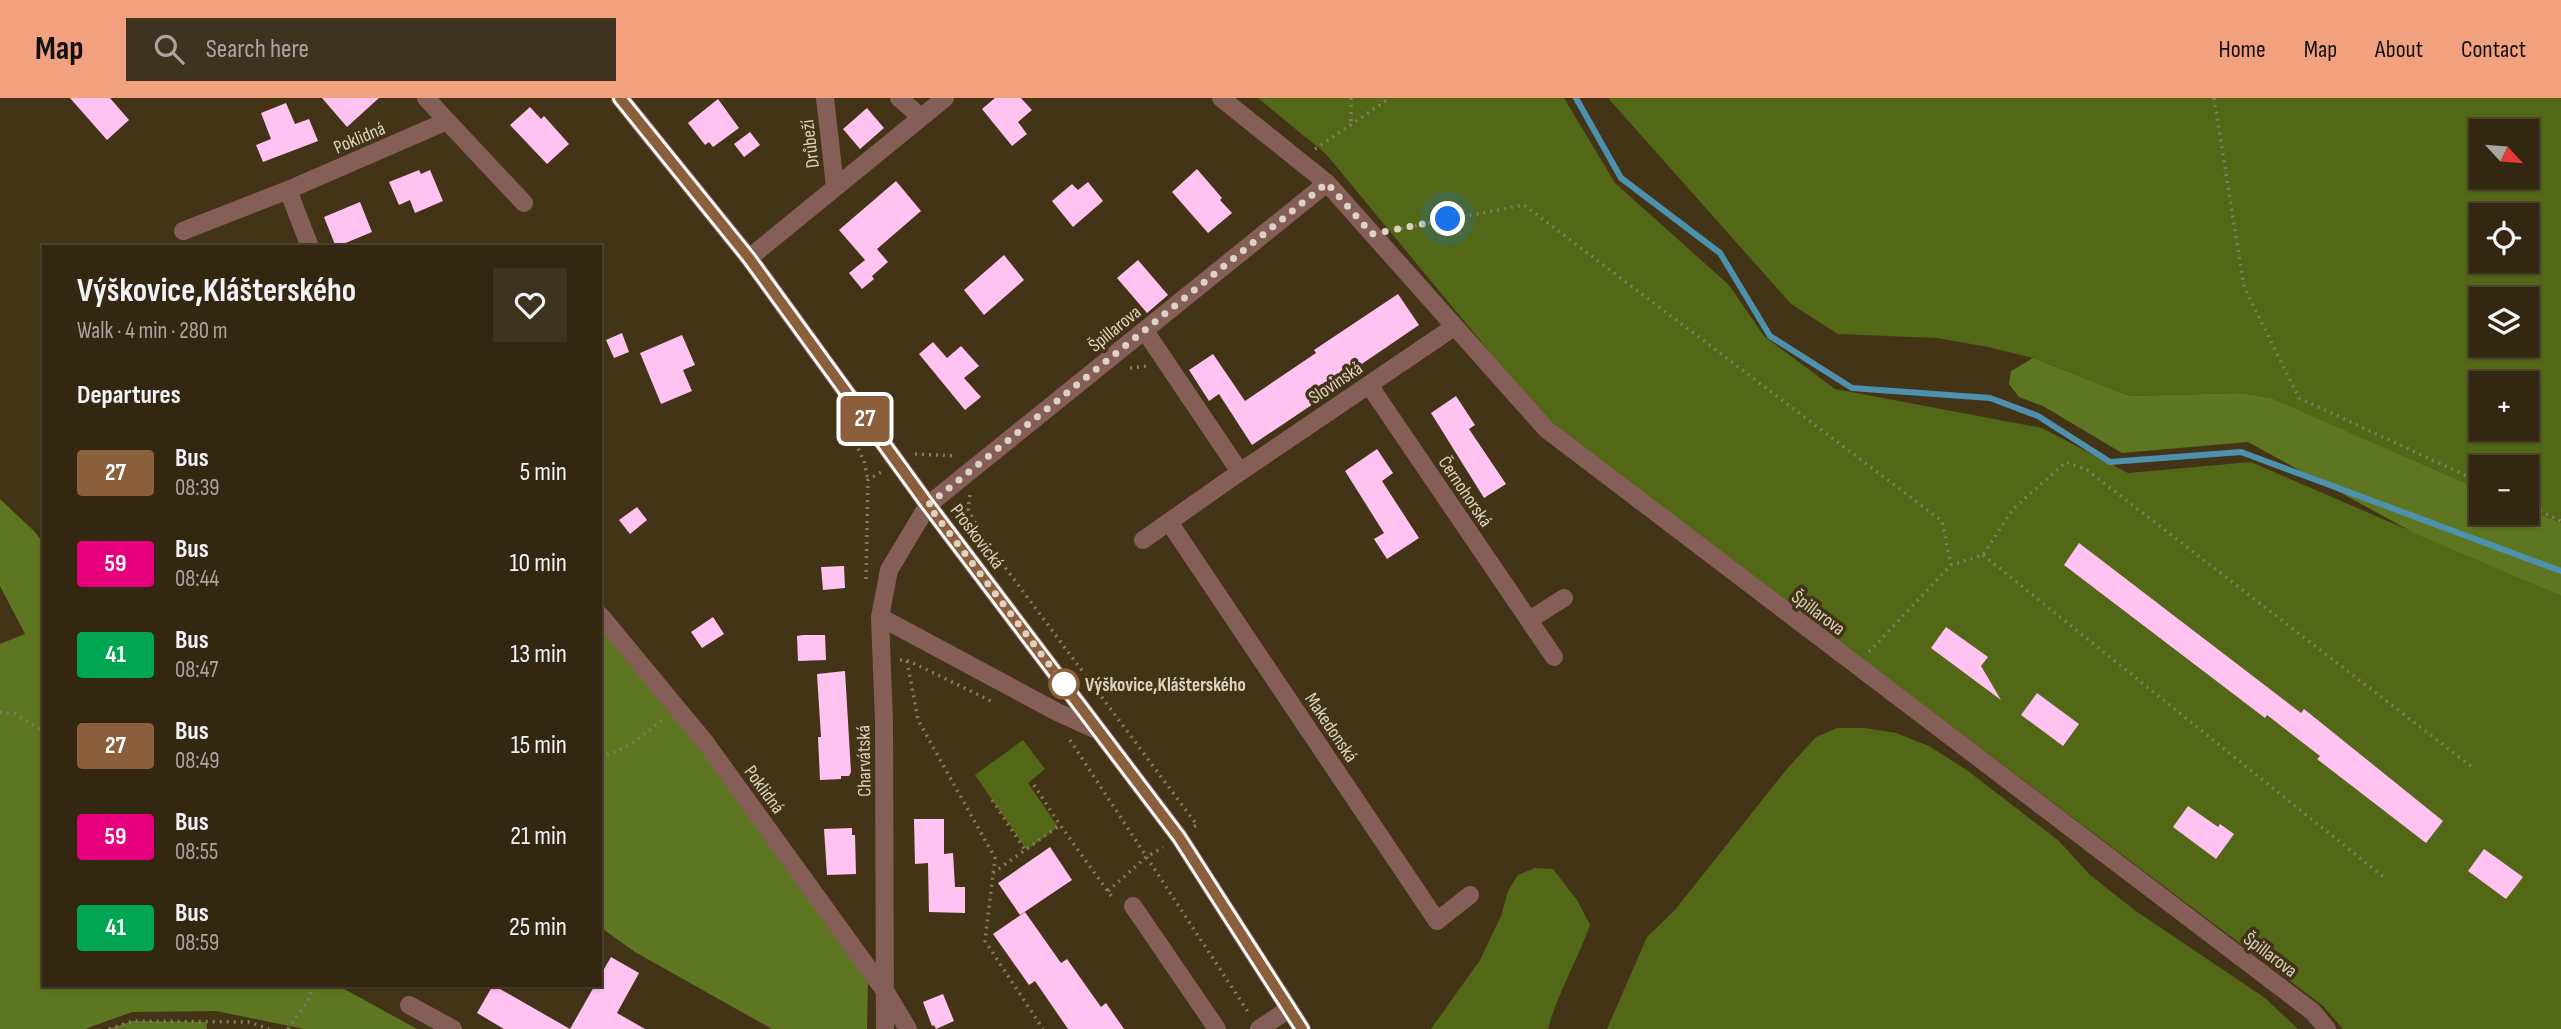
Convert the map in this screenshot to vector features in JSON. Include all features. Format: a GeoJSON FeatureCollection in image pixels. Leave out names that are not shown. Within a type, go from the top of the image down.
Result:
{"type":"FeatureCollection","features":[{"type":"Feature","properties":{"kind":"street"},"geometry":{"type":"LineString","coordinates":[[426,98],[524,203]]}},
{"type":"Feature","properties":{"kind":"street","name":"Proskovická"},"geometry":{"type":"LineString","coordinates":[[620,98],[749,258],[928,505],[1179,837],[1302,1029]]}},
{"type":"Feature","properties":{"kind":"street","name":"Drůbeží"},"geometry":{"type":"LineString","coordinates":[[825,98],[835,186]]}},
{"type":"Feature","properties":{"kind":"street"},"geometry":{"type":"LineString","coordinates":[[899,98],[921,117]]}},
{"type":"Feature","properties":{"kind":"street"},"geometry":{"type":"LineString","coordinates":[[749,258],[945,98]]}},
{"type":"Feature","properties":{"kind":"street","name":"Špillarova"},"geometry":{"type":"LineString","coordinates":[[1221,98],[1327,183],[1546,429],[2313,1012],[2327,1029]]}},
{"type":"Feature","properties":{"kind":"street","name":"Poklidná"},"geometry":{"type":"LineString","coordinates":[[183,231],[288,190],[447,121]]}},
{"type":"Feature","properties":{"kind":"street","name":"Špillarova"},"geometry":{"type":"LineString","coordinates":[[928,505],[1327,183]]}},
{"type":"Feature","properties":{"kind":"street"},"geometry":{"type":"LineString","coordinates":[[288,190],[309,245]]}},
{"type":"Feature","properties":{"kind":"street","name":"Slovinská"},"geometry":{"type":"LineString","coordinates":[[1143,540],[1454,327]]}},
{"type":"Feature","properties":{"kind":"street"},"geometry":{"type":"LineString","coordinates":[[1144,331],[1240,472]]}},
{"type":"Feature","properties":{"kind":"street","name":"Černohorská"},"geometry":{"type":"LineString","coordinates":[[1369,385],[1554,657]]}},
{"type":"Feature","properties":{"kind":"street","name":"Charvátská"},"geometry":{"type":"LineString","coordinates":[[886,1029],[884,721],[880,617],[889,570],[928,505]]}},
{"type":"Feature","properties":{"kind":"street","name":"Makedonská"},"geometry":{"type":"LineString","coordinates":[[1169,522],[1437,920],[1470,895]]}},
{"type":"Feature","properties":{"kind":"street"},"geometry":{"type":"LineString","coordinates":[[1529,620],[1564,598]]}},
{"type":"Feature","properties":{"kind":"street","name":"Poklidná"},"geometry":{"type":"LineString","coordinates":[[602,617],[678,708],[887,994],[908,1029]]}},
{"type":"Feature","properties":{"kind":"street"},"geometry":{"type":"LineString","coordinates":[[880,617],[1057,712],[1100,732]]}},
{"type":"Feature","properties":{"kind":"street"},"geometry":{"type":"LineString","coordinates":[[1133,906],[1217,1029]]}},
{"type":"Feature","properties":{"kind":"street"},"geometry":{"type":"LineString","coordinates":[[410,1005],[453,1029]]}},
{"type":"Feature","properties":{"kind":"street"},"geometry":{"type":"LineString","coordinates":[[1259,1029],[1289,1009]]}},
{"type":"Feature","properties":{"kind":"path"},"geometry":{"type":"LineString","coordinates":[[1351,98],[1352,124]]}},
{"type":"Feature","properties":{"kind":"path"},"geometry":{"type":"LineString","coordinates":[[1298,160],[1390,98]]}},
{"type":"Feature","properties":{"kind":"path"},"geometry":{"type":"LineString","coordinates":[[2214,98],[2244,287],[2299,398],[2469,477]]}},
{"type":"Feature","properties":{"kind":"path"},"geometry":{"type":"LineString","coordinates":[[1372,234],[1524,205],[1942,521],[1951,565]]}},
{"type":"Feature","properties":{"kind":"path"},"geometry":{"type":"LineString","coordinates":[[866,592],[867,480],[895,460],[915,454],[978,457],[981,463]]}},
{"type":"Feature","properties":{"kind":"path"},"geometry":{"type":"LineString","coordinates":[[1856,666],[1951,565],[1983,555],[2013,509],[2066,462],[2087,470],[2472,767]]}},
{"type":"Feature","properties":{"kind":"path"},"geometry":{"type":"LineString","coordinates":[[974,488],[968,509],[984,539],[1197,825]]}},
{"type":"Feature","properties":{"kind":"path"},"geometry":{"type":"LineString","coordinates":[[2539,511],[2561,521]]}},
{"type":"Feature","properties":{"kind":"path"},"geometry":{"type":"LineString","coordinates":[[1983,555],[2386,879]]}},
{"type":"Feature","properties":{"kind":"path"},"geometry":{"type":"LineString","coordinates":[[880,660],[907,660],[994,702]]}},
{"type":"Feature","properties":{"kind":"path"},"geometry":{"type":"LineString","coordinates":[[907,660],[918,720],[995,858],[985,941],[1043,1029]]}},
{"type":"Feature","properties":{"kind":"path"},"geometry":{"type":"LineString","coordinates":[[602,756],[613,754],[634,742],[678,708]]}},
{"type":"Feature","properties":{"kind":"path"},"geometry":{"type":"LineString","coordinates":[[0,712],[15,714],[42,731]]}},
{"type":"Feature","properties":{"kind":"path"},"geometry":{"type":"LineString","coordinates":[[1069,739],[1259,1029]]}},
{"type":"Feature","properties":{"kind":"path"},"geometry":{"type":"LineString","coordinates":[[1034,786],[1112,897]]}},
{"type":"Feature","properties":{"kind":"path"},"geometry":{"type":"LineString","coordinates":[[992,800],[1025,850]]}},
{"type":"Feature","properties":{"kind":"path"},"geometry":{"type":"LineString","coordinates":[[993,873],[1060,825]]}},
{"type":"Feature","properties":{"kind":"path"},"geometry":{"type":"LineString","coordinates":[[1108,891],[1145,858]]}},
{"type":"Feature","properties":{"kind":"path"},"geometry":{"type":"LineString","coordinates":[[288,1029],[308,1001],[312,987]]}},
{"type":"Feature","properties":{"kind":"path"},"geometry":{"type":"LineString","coordinates":[[109,1029],[133,1021],[249,1022],[269,1029]]}},
{"type":"Feature","properties":{"kind":"green space"},"geometry":{"type":"Polygon","coordinates":[[[1258,98],[1564,98],[1615,183],[1729,285],[1764,336],[1835,389],[2042,428],[2128,473],[2251,462],[2561,596],[2561,1029],[2343,1029],[2323,1006],[1540,413],[1326,154],[1258,98]]]}},
{"type":"Feature","properties":{"kind":"green space"},"geometry":{"type":"Polygon","coordinates":[[[1608,98],[2561,98],[2561,523],[2539,514],[2539,455],[2469,455],[2469,485],[2272,398],[2240,393],[2130,396],[2033,358],[1988,347],[1937,338],[1838,334],[1791,304],[1608,98]]]}},
{"type":"Feature","properties":{"kind":"green space"},"geometry":{"type":"Polygon","coordinates":[[[2033,358],[2130,396],[2240,393],[2272,398],[2469,485],[2469,525],[2539,525],[2539,514],[2561,523],[2561,596],[2416,534],[2248,442],[2122,453],[2043,406],[2019,397],[2009,384],[2011,371],[2033,358]]]}},
{"type":"Feature","properties":{"kind":"green space"},"geometry":{"type":"Polygon","coordinates":[[[0,499],[42,541],[42,987],[341,987],[417,1029],[304,1029],[216,1011],[132,1012],[85,1029],[0,1029],[0,644],[25,634],[0,586],[0,499]]]}},
{"type":"Feature","properties":{"kind":"green space"},"geometry":{"type":"Polygon","coordinates":[[[602,618],[695,724],[868,981],[867,1029],[772,1029],[635,952],[602,928],[602,618]]]}},
{"type":"Feature","properties":{"kind":"green space"},"geometry":{"type":"Polygon","coordinates":[[[1837,728],[1865,728],[1896,733],[1929,746],[1968,771],[2059,841],[2089,874],[2133,909],[2265,998],[2298,1029],[1607,1029],[1647,937],[1675,910],[1786,770],[1816,737],[1837,728]]]}},
{"type":"Feature","properties":{"kind":"green space"},"geometry":{"type":"Polygon","coordinates":[[[1023,740],[1045,769],[1028,783],[1058,827],[1027,850],[975,775],[1023,740]]]}},
{"type":"Feature","properties":{"kind":"green space"},"geometry":{"type":"Polygon","coordinates":[[[1535,868],[1553,869],[1577,900],[1590,925],[1548,1029],[1431,1029],[1480,960],[1501,916],[1508,891],[1518,875],[1535,868]]]}},
{"type":"Feature","properties":{"kind":"green space"},"geometry":{"type":"Polygon","coordinates":[[[133,1021],[206,1022],[207,1029],[109,1029],[133,1021]]]}},
{"type":"Feature","properties":{"kind":"building"},"geometry":{"type":"Polygon","coordinates":[[[70,98],[110,98],[129,120],[107,140],[70,98]]]}},
{"type":"Feature","properties":{"kind":"building"},"geometry":{"type":"Polygon","coordinates":[[[322,98],[379,98],[347,127],[322,98]]]}},
{"type":"Feature","properties":{"kind":"building"},"geometry":{"type":"Polygon","coordinates":[[[995,98],[1021,98],[1032,110],[1018,122],[1027,134],[1012,146],[982,109],[995,98]]]}},
{"type":"Feature","properties":{"kind":"building"},"geometry":{"type":"Polygon","coordinates":[[[718,99],[739,128],[713,147],[709,142],[705,145],[688,123],[718,99]]]}},
{"type":"Feature","properties":{"kind":"building"},"geometry":{"type":"Polygon","coordinates":[[[286,103],[295,124],[309,119],[318,141],[263,162],[256,145],[271,139],[261,113],[286,103]]]}},
{"type":"Feature","properties":{"kind":"building"},"geometry":{"type":"Polygon","coordinates":[[[530,107],[541,119],[544,116],[569,144],[547,164],[510,125],[530,107]]]}},
{"type":"Feature","properties":{"kind":"building"},"geometry":{"type":"Polygon","coordinates":[[[867,108],[884,128],[860,149],[843,129],[867,108]]]}},
{"type":"Feature","properties":{"kind":"building"},"geometry":{"type":"Polygon","coordinates":[[[750,132],[760,145],[744,157],[734,144],[750,132]]]}},
{"type":"Feature","properties":{"kind":"building"},"geometry":{"type":"Polygon","coordinates":[[[1197,169],[1232,213],[1208,233],[1172,192],[1197,169]]]}},
{"type":"Feature","properties":{"kind":"building"},"geometry":{"type":"Polygon","coordinates":[[[419,170],[421,174],[430,170],[443,201],[415,213],[410,200],[399,205],[389,182],[419,170]]]}},
{"type":"Feature","properties":{"kind":"building"},"geometry":{"type":"Polygon","coordinates":[[[896,181],[921,211],[877,249],[888,262],[862,289],[849,273],[865,260],[839,230],[896,181]]]}},
{"type":"Feature","properties":{"kind":"building"},"geometry":{"type":"Polygon","coordinates":[[[1088,182],[1103,201],[1073,227],[1052,201],[1072,184],[1078,190],[1088,182]]]}},
{"type":"Feature","properties":{"kind":"building"},"geometry":{"type":"Polygon","coordinates":[[[360,202],[372,232],[335,245],[324,217],[360,202]]]}},
{"type":"Feature","properties":{"kind":"building"},"geometry":{"type":"Polygon","coordinates":[[[1004,255],[1024,280],[984,315],[964,290],[1004,255]]]}},
{"type":"Feature","properties":{"kind":"building"},"geometry":{"type":"Polygon","coordinates":[[[1138,260],[1168,295],[1147,313],[1117,278],[1138,260]]]}},
{"type":"Feature","properties":{"kind":"building"},"geometry":{"type":"Polygon","coordinates":[[[1398,294],[1419,325],[1325,389],[1328,394],[1252,445],[1219,394],[1209,401],[1189,370],[1213,354],[1245,401],[1316,353],[1314,350],[1398,294]]]}},
{"type":"Feature","properties":{"kind":"building"},"geometry":{"type":"Polygon","coordinates":[[[622,333],[629,352],[614,358],[606,340],[622,333]]]}},
{"type":"Feature","properties":{"kind":"building"},"geometry":{"type":"Polygon","coordinates":[[[682,335],[695,365],[683,370],[692,391],[661,404],[640,353],[682,335]]]}},
{"type":"Feature","properties":{"kind":"building"},"geometry":{"type":"Polygon","coordinates":[[[933,342],[947,358],[961,346],[979,366],[964,378],[981,397],[965,410],[919,354],[933,342]]]}},
{"type":"Feature","properties":{"kind":"building"},"geometry":{"type":"Polygon","coordinates":[[[1456,396],[1475,425],[1469,429],[1506,484],[1484,498],[1431,413],[1456,396]]]}},
{"type":"Feature","properties":{"kind":"building"},"geometry":{"type":"Polygon","coordinates":[[[1377,449],[1393,473],[1382,481],[1419,538],[1387,559],[1374,539],[1384,533],[1345,471],[1377,449]]]}},
{"type":"Feature","properties":{"kind":"building"},"geometry":{"type":"Polygon","coordinates":[[[637,507],[647,520],[630,534],[619,520],[637,507]]]}},
{"type":"Feature","properties":{"kind":"building"},"geometry":{"type":"Polygon","coordinates":[[[2079,543],[2301,713],[2304,709],[2443,821],[2426,843],[2317,759],[2320,756],[2267,715],[2265,718],[2064,565],[2079,543]]]}},
{"type":"Feature","properties":{"kind":"building"},"geometry":{"type":"Polygon","coordinates":[[[844,566],[845,588],[823,590],[821,567],[844,566]]]}},
{"type":"Feature","properties":{"kind":"building"},"geometry":{"type":"Polygon","coordinates":[[[713,617],[724,634],[702,648],[691,632],[713,617]]]}},
{"type":"Feature","properties":{"kind":"building"},"geometry":{"type":"Polygon","coordinates":[[[1946,627],[1988,657],[1981,666],[2001,700],[1931,648],[1946,627]]]}},
{"type":"Feature","properties":{"kind":"building"},"geometry":{"type":"Polygon","coordinates":[[[825,635],[826,660],[798,661],[797,636],[825,635]]]}},
{"type":"Feature","properties":{"kind":"building"},"geometry":{"type":"Polygon","coordinates":[[[845,671],[851,772],[849,776],[841,776],[841,779],[820,780],[818,737],[821,737],[817,674],[845,671]]]}},
{"type":"Feature","properties":{"kind":"building"},"geometry":{"type":"Polygon","coordinates":[[[2037,693],[2079,724],[2063,746],[2021,715],[2037,693]]]}},
{"type":"Feature","properties":{"kind":"building"},"geometry":{"type":"Polygon","coordinates":[[[2188,806],[2218,827],[2220,824],[2234,834],[2216,859],[2173,827],[2188,806]]]}},
{"type":"Feature","properties":{"kind":"building"},"geometry":{"type":"Polygon","coordinates":[[[914,819],[944,819],[944,854],[953,853],[955,887],[965,887],[965,913],[929,912],[928,863],[915,864],[914,819]]]}},
{"type":"Feature","properties":{"kind":"building"},"geometry":{"type":"Polygon","coordinates":[[[852,828],[852,835],[855,835],[856,874],[827,875],[824,829],[852,828]]]}},
{"type":"Feature","properties":{"kind":"building"},"geometry":{"type":"Polygon","coordinates":[[[1050,847],[1072,880],[1020,915],[998,883],[1050,847]]]}},
{"type":"Feature","properties":{"kind":"building"},"geometry":{"type":"Polygon","coordinates":[[[2484,849],[2523,877],[2506,899],[2468,871],[2484,849]]]}},
{"type":"Feature","properties":{"kind":"building"},"geometry":{"type":"Polygon","coordinates":[[[1025,912],[1061,963],[1067,959],[1101,1007],[1106,1003],[1124,1029],[1068,1029],[1035,981],[1029,985],[993,934],[1025,912]]]}},
{"type":"Feature","properties":{"kind":"building"},"geometry":{"type":"Polygon","coordinates":[[[611,957],[639,973],[617,1013],[645,1029],[570,1029],[594,987],[602,987],[602,973],[611,957]]]}},
{"type":"Feature","properties":{"kind":"building"},"geometry":{"type":"Polygon","coordinates":[[[492,987],[496,987],[570,1029],[504,1029],[477,1013],[492,987]]]}},
{"type":"Feature","properties":{"kind":"building"},"geometry":{"type":"Polygon","coordinates":[[[943,994],[954,1021],[936,1029],[932,1026],[923,1002],[943,994]]]}},
{"type":"Feature","properties":{"kind":"waterway"},"geometry":{"type":"LineString","coordinates":[[1576,98],[1621,178],[1720,253],[1770,336],[1852,388],[1990,398],[2038,416],[2110,462],[2241,452],[2561,571]]}},
{"type":"Feature","properties":{"kind":"bus line","name":"27"},"geometry":{"type":"LineString","coordinates":[[620,98],[749,258],[928,505],[1179,837],[1302,1029]]}},
{"type":"Feature","properties":{"kind":"place","name":"Výškovice,Klášterského"},"geometry":{"type":"Point","coordinates":[1064,684]}},
{"type":"Feature","properties":{"kind":"route"},"geometry":{"type":"LineString","coordinates":[[1064,684],[928,505],[1327,183],[1372,234],[1448,219]]}}]}
